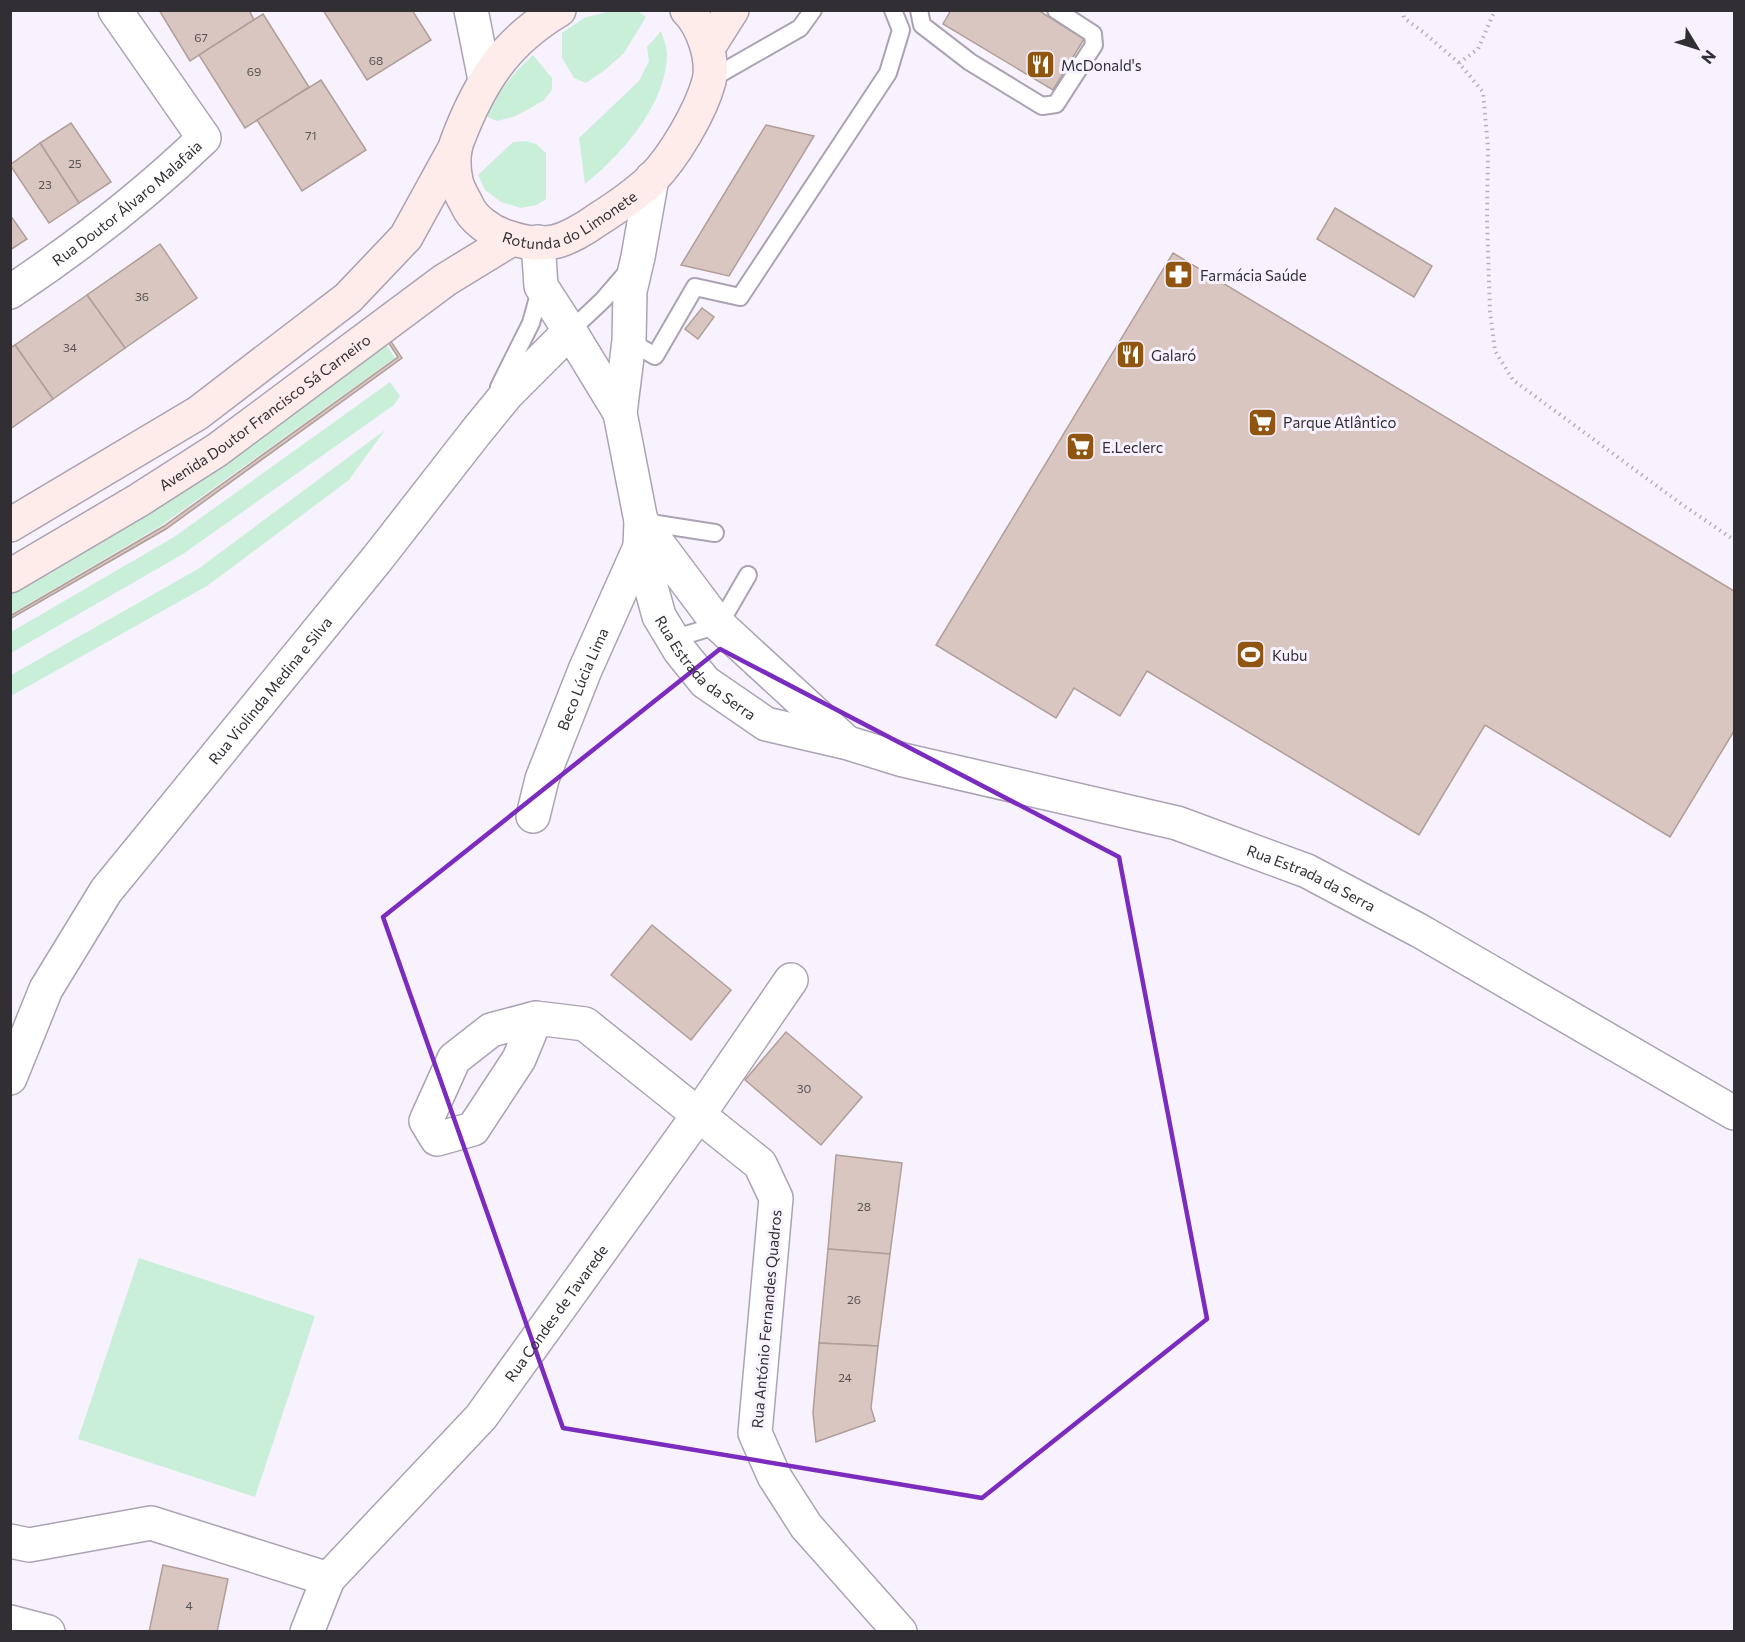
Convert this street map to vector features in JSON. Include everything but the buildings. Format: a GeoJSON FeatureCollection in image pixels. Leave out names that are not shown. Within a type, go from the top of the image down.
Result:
{"type":"FeatureCollection","features":[{"type":"Feature","properties":{"kind":"main road","name":"Rotunda do Limonete"},"geometry":{"type":"LineString","coordinates":[[559,10],[510,47],[485,80],[466,117],[454,148],[456,180],[469,210],[492,232],[525,241],[555,242],[585,228],[621,205],[652,178],[678,146],[698,110],[709,80],[708,48],[695,18],[687,10]]}},
{"type":"Feature","properties":{"kind":"main road"},"geometry":{"type":"LineString","coordinates":[[708,48],[732,10]]}},
{"type":"Feature","properties":{"kind":"main road"},"geometry":{"type":"LineString","coordinates":[[10,525],[198,412],[348,298],[406,237],[454,148]]}},
{"type":"Feature","properties":{"kind":"main road","name":"Avenida Doutor Francisco Sá Carneiro"},"geometry":{"type":"LineString","coordinates":[[10,576],[139,500],[217,450],[445,280],[525,241]]}},
{"type":"Feature","properties":{"kind":"street","name":"Rua Doutor Álvaro Malafaia"},"geometry":{"type":"LineString","coordinates":[[10,292],[62,257],[171,170],[204,138],[115,10]]}},
{"type":"Feature","properties":{"kind":"street"},"geometry":{"type":"LineString","coordinates":[[471,10],[485,80]]}},
{"type":"Feature","properties":{"kind":"street"},"geometry":{"type":"LineString","coordinates":[[620,413],[628,341],[630,291],[652,178]]}},
{"type":"Feature","properties":{"kind":"street"},"geometry":{"type":"LineString","coordinates":[[525,241],[541,286],[620,413]]}},
{"type":"Feature","properties":{"kind":"street","name":"Rua Violinda Medina e Silva"},"geometry":{"type":"LineString","coordinates":[[10,1078],[46,989],[106,891],[377,559],[507,394],[570,331]]}},
{"type":"Feature","properties":{"kind":"street","name":"Rua Estrada da Serra"},"geometry":{"type":"LineString","coordinates":[[620,413],[641,534],[659,616],[680,651],[705,682],[766,724],[848,743],[903,760],[1178,823],[1306,871],[1420,931],[1734,1113]]}},
{"type":"Feature","properties":{"kind":"street","name":"Rua Estrada da Serra"},"geometry":{"type":"LineString","coordinates":[[641,534],[719,625],[848,743]]}},
{"type":"Feature","properties":{"kind":"street","name":"Beco Lúcia Lima"},"geometry":{"type":"LineString","coordinates":[[533,816],[542,779],[641,534]]}},
{"type":"Feature","properties":{"kind":"street","name":"Rua Condes de Tavarede"},"geometry":{"type":"LineString","coordinates":[[307,1632],[328,1579],[481,1417],[699,1114],[791,980]]}},
{"type":"Feature","properties":{"kind":"street","name":"Rua António Fernandes Quadros"},"geometry":{"type":"LineString","coordinates":[[536,1018],[585,1024],[760,1164],[776,1198],[755,1433],[774,1476],[806,1526],[900,1632]]}},
{"type":"Feature","properties":{"kind":"street"},"geometry":{"type":"LineString","coordinates":[[10,1541],[29,1545],[151,1523],[328,1579]]}},
{"type":"Feature","properties":{"kind":"street"},"geometry":{"type":"LineString","coordinates":[[10,1622],[48,1632]]}},
{"type":"Feature","properties":{"kind":"lane"},"geometry":{"type":"LineString","coordinates":[[709,80],[800,28],[813,10]]}},
{"type":"Feature","properties":{"kind":"lane"},"geometry":{"type":"LineString","coordinates":[[628,341],[655,356],[695,287],[741,297],[888,73],[901,30],[893,10]]}},
{"type":"Feature","properties":{"kind":"lane"},"geometry":{"type":"LineString","coordinates":[[919,10],[922,25],[970,62],[1042,106],[1056,104],[1094,45],[1093,34],[1056,10]]}},
{"type":"Feature","properties":{"kind":"lane"},"geometry":{"type":"LineString","coordinates":[[570,331],[603,300],[638,257]]}},
{"type":"Feature","properties":{"kind":"lane"},"geometry":{"type":"LineString","coordinates":[[476,432],[531,323],[541,286]]}},
{"type":"Feature","properties":{"kind":"lane"},"geometry":{"type":"LineString","coordinates":[[641,534],[715,533]]}},
{"type":"Feature","properties":{"kind":"lane"},"geometry":{"type":"LineString","coordinates":[[672,639],[719,625],[748,575]]}},
{"type":"Feature","properties":{"kind":"path"},"geometry":{"type":"LineString","coordinates":[[1402,10],[1404,18],[1460,63],[1483,92],[1488,148],[1487,221],[1490,311],[1495,351],[1513,380],[1734,540]]}},
{"type":"Feature","properties":{"kind":"path"},"geometry":{"type":"LineString","coordinates":[[1460,63],[1478,49],[1495,10]]}},
{"type":"Feature","properties":{"kind":"highlighted area"},"geometry":{"type":"Polygon","coordinates":[[[720,649],[1119,857],[1207,1319],[982,1498],[563,1428],[383,917],[720,649]]]}},
{"type":"Feature","properties":{"kind":"green space"},"geometry":{"type":"Polygon","coordinates":[[[614,10],[639,12],[646,17],[624,53],[605,70],[586,83],[574,78],[562,58],[562,33],[584,18],[614,10]]]}},
{"type":"Feature","properties":{"kind":"green space"},"geometry":{"type":"Polygon","coordinates":[[[661,31],[667,51],[665,72],[651,109],[627,143],[585,184],[579,138],[639,81],[649,61],[647,47],[661,31]]]}},
{"type":"Feature","properties":{"kind":"green space"},"geometry":{"type":"Polygon","coordinates":[[[533,55],[552,78],[552,90],[544,100],[513,117],[497,121],[487,117],[506,83],[533,55]]]}},
{"type":"Feature","properties":{"kind":"green space"},"geometry":{"type":"Polygon","coordinates":[[[526,141],[536,144],[546,153],[546,199],[537,205],[521,208],[501,202],[485,190],[478,175],[513,142],[526,141]]]}},
{"type":"Feature","properties":{"kind":"green space"},"geometry":{"type":"Polygon","coordinates":[[[384,341],[395,358],[162,525],[11,614],[10,589],[384,341]]]}},
{"type":"Feature","properties":{"kind":"green space"},"geometry":{"type":"Polygon","coordinates":[[[390,382],[400,396],[394,405],[183,554],[11,653],[11,632],[174,537],[390,382]]]}},
{"type":"Feature","properties":{"kind":"green space"},"geometry":{"type":"Polygon","coordinates":[[[385,430],[349,480],[207,586],[11,696],[11,675],[198,569],[385,430]]]}},
{"type":"Feature","properties":{"kind":"green space"},"geometry":{"type":"Polygon","coordinates":[[[139,1258],[315,1316],[255,1497],[78,1439],[139,1258]]]}},
{"type":"Feature","properties":{"kind":"place","name":"McDonald's"},"geometry":{"type":"Point","coordinates":[1040,65]}},
{"type":"Feature","properties":{"kind":"place","name":"Farmácia Saúde"},"geometry":{"type":"Point","coordinates":[1179,275]}},
{"type":"Feature","properties":{"kind":"place","name":"Galaró"},"geometry":{"type":"Point","coordinates":[1130,355]}},
{"type":"Feature","properties":{"kind":"place","name":"Parque Atlântico"},"geometry":{"type":"Point","coordinates":[1262,422]}},
{"type":"Feature","properties":{"kind":"place","name":"E.Leclerc"},"geometry":{"type":"Point","coordinates":[1081,447]}},
{"type":"Feature","properties":{"kind":"place","name":"Kubu"},"geometry":{"type":"Point","coordinates":[1251,655]}}]}
